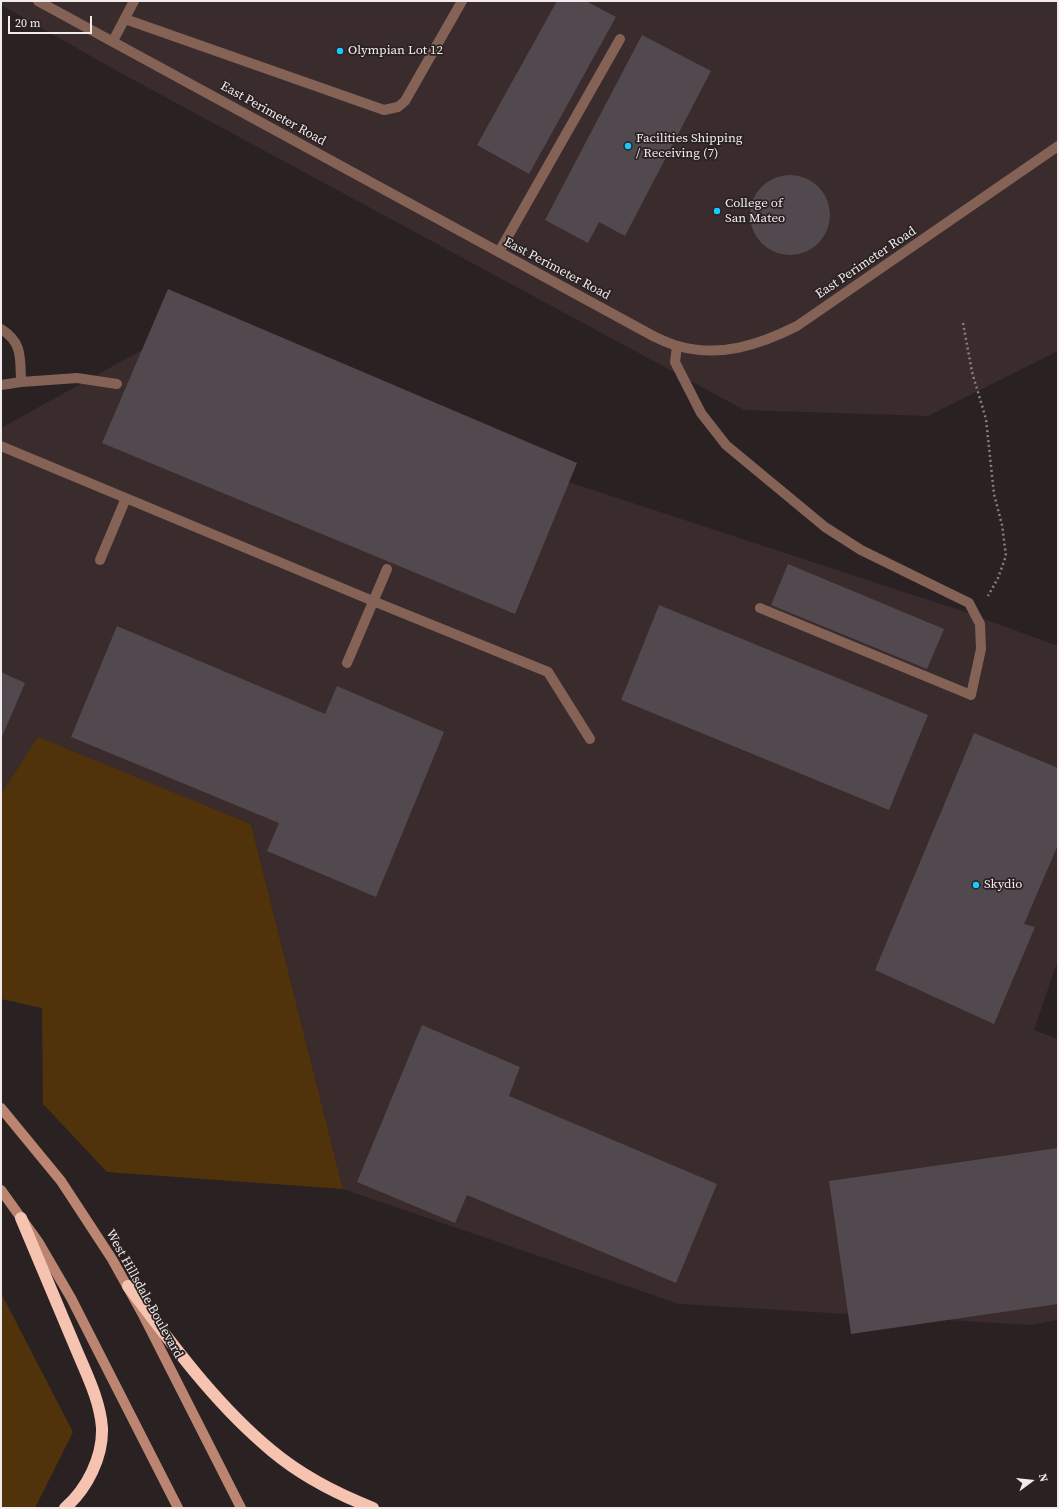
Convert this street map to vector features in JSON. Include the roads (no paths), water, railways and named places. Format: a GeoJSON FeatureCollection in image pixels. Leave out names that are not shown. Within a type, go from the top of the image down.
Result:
{"type":"FeatureCollection","features":[{"type":"Feature","properties":{"kind":"highway"},"geometry":{"type":"LineString","coordinates":[[22,1218],[86,1373],[99,1411],[102,1428],[101,1445],[89,1477],[79,1493],[65,1508]]}},
{"type":"Feature","properties":{"kind":"highway"},"geometry":{"type":"LineString","coordinates":[[128,1286],[192,1368],[239,1422],[285,1461],[311,1478],[332,1490],[373,1508]]}},
{"type":"Feature","properties":{"kind":"main road","name":"West Hillsdale Boulevard"},"geometry":{"type":"LineString","coordinates":[[1,1108],[61,1181],[96,1232],[128,1286],[241,1508]]}},
{"type":"Feature","properties":{"kind":"main road"},"geometry":{"type":"LineString","coordinates":[[1,1190],[39,1243],[71,1298],[178,1508]]}},
{"type":"Feature","properties":{"kind":"street","name":"East Perimeter Road"},"geometry":{"type":"LineString","coordinates":[[38,1],[655,337],[678,346],[700,351],[727,350],[748,346],[773,338],[797,326],[1058,146]]}},
{"type":"Feature","properties":{"kind":"street"},"geometry":{"type":"LineString","coordinates":[[113,41],[134,1]]}},
{"type":"Feature","properties":{"kind":"street"},"geometry":{"type":"LineString","coordinates":[[125,19],[384,110],[398,107],[406,101],[462,1]]}},
{"type":"Feature","properties":{"kind":"street"},"geometry":{"type":"LineString","coordinates":[[499,252],[620,38]]}},
{"type":"Feature","properties":{"kind":"street"},"geometry":{"type":"LineString","coordinates":[[1,329],[11,336],[17,345],[20,355],[21,382]]}},
{"type":"Feature","properties":{"kind":"street"},"geometry":{"type":"LineString","coordinates":[[678,346],[675,362],[701,413],[726,445],[831,531],[861,550],[969,603],[980,624],[981,643],[971,695],[760,608]]}},
{"type":"Feature","properties":{"kind":"street"},"geometry":{"type":"LineString","coordinates":[[1,385],[76,378],[118,384]]}},
{"type":"Feature","properties":{"kind":"street"},"geometry":{"type":"LineString","coordinates":[[1,446],[373,601],[548,672],[590,739]]}},
{"type":"Feature","properties":{"kind":"street"},"geometry":{"type":"LineString","coordinates":[[100,560],[126,498]]}},
{"type":"Feature","properties":{"kind":"street"},"geometry":{"type":"LineString","coordinates":[[347,663],[387,569]]}},
{"type":"Feature","properties":{"kind":"place","name":"Olympian Lot 12"},"geometry":{"type":"Point","coordinates":[340,51]}},
{"type":"Feature","properties":{"kind":"place","name":"Facilities Shipping / Receiving (7)"},"geometry":{"type":"Point","coordinates":[628,146]}},
{"type":"Feature","properties":{"kind":"place","name":"College of San Mateo"},"geometry":{"type":"Point","coordinates":[717,211]}},
{"type":"Feature","properties":{"kind":"place","name":"Skydio"},"geometry":{"type":"Point","coordinates":[976,885]}}]}
